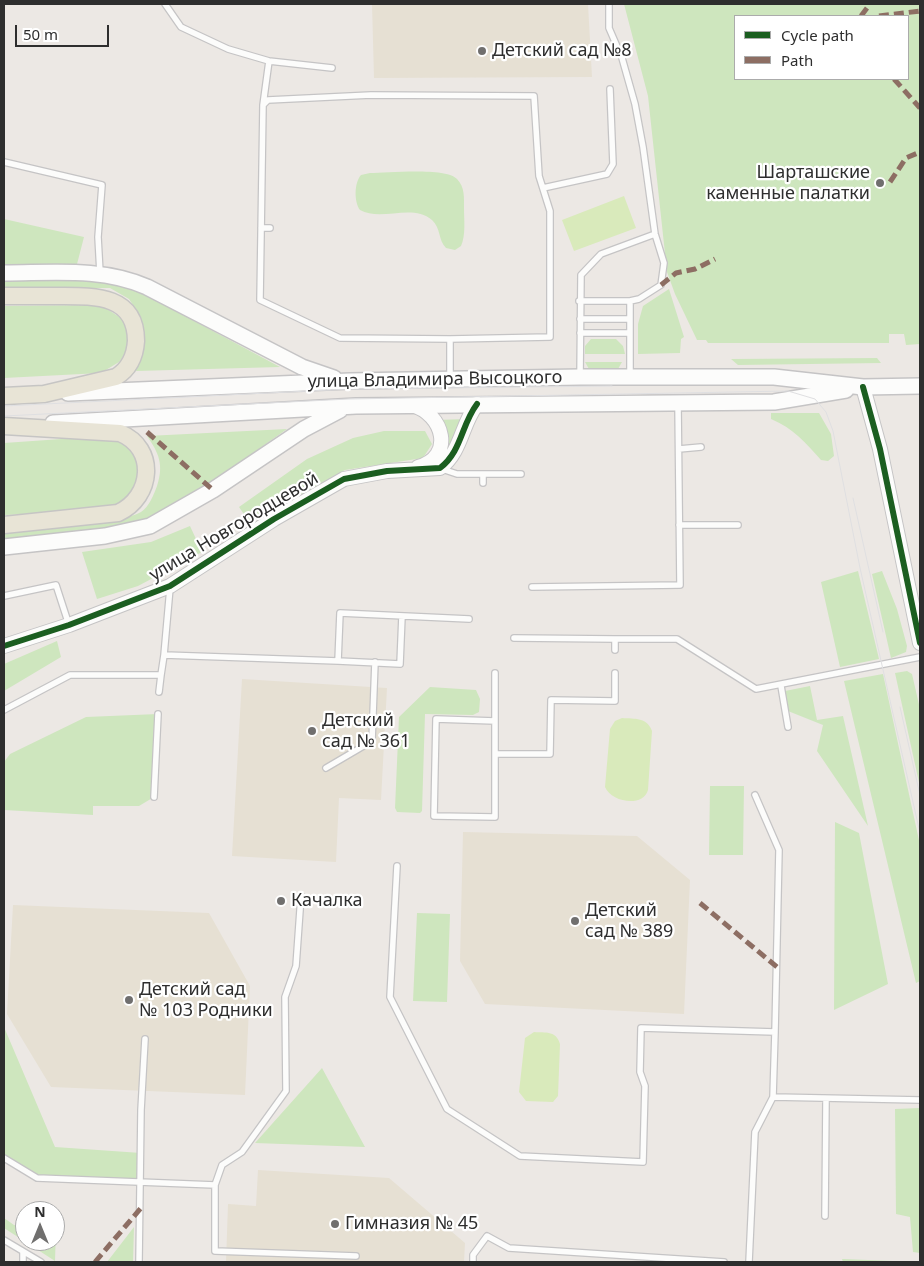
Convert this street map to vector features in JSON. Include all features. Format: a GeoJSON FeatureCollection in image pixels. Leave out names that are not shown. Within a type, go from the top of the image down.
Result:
{"type":"FeatureCollection","features":[{"type":"Feature","properties":{"kind":"main road"},"geometry":{"type":"LineString","coordinates":[[4,273],[100,273],[136,282],[302,367],[350,381]]}},
{"type":"Feature","properties":{"kind":"main road"},"geometry":{"type":"LineString","coordinates":[[4,296],[97,297],[117,303],[133,321],[136,345],[131,361],[124,372],[110,379],[44,394]]}},
{"type":"Feature","properties":{"kind":"main road","name":"улица Владимира Высоцкого"},"geometry":{"type":"LineString","coordinates":[[5,396],[350,381],[580,377],[774,377],[862,387],[920,386]]}},
{"type":"Feature","properties":{"kind":"main road","name":"улица Владимира Высоцкого"},"geometry":{"type":"LineString","coordinates":[[8,426],[409,404],[774,402],[862,387]]}},
{"type":"Feature","properties":{"kind":"main road"},"geometry":{"type":"LineString","coordinates":[[4,547],[112,535],[150,526],[213,490],[304,429],[331,414],[356,406]]}},
{"type":"Feature","properties":{"kind":"main road"},"geometry":{"type":"LineString","coordinates":[[4,525],[118,513],[126,509],[138,498],[147,472],[145,457],[140,448],[128,436],[120,433],[46,430],[8,426]]}},
{"type":"Feature","properties":{"kind":"street"},"geometry":{"type":"LineString","coordinates":[[862,387],[880,450],[920,643]]}},
{"type":"Feature","properties":{"kind":"street","name":"улица Новгородцевой"},"geometry":{"type":"LineString","coordinates":[[409,404],[427,410],[436,420],[441,440],[439,453],[430,463],[411,469]]}},
{"type":"Feature","properties":{"kind":"street"},"geometry":{"type":"LineString","coordinates":[[440,468],[455,454],[467,419],[477,404]]}},
{"type":"Feature","properties":{"kind":"street","name":"улица Новгородцевой"},"geometry":{"type":"LineString","coordinates":[[4,646],[69,625],[170,586],[274,519],[344,479],[387,470],[440,468]]}},
{"type":"Feature","properties":{"kind":"lane"},"geometry":{"type":"LineString","coordinates":[[165,4],[181,27],[228,49],[269,61],[332,68]]}},
{"type":"Feature","properties":{"kind":"lane"},"geometry":{"type":"LineString","coordinates":[[580,301],[630,301],[638,299],[661,285],[664,263],[655,234],[652,199],[635,104],[622,58],[609,28],[609,4]]}},
{"type":"Feature","properties":{"kind":"lane"},"geometry":{"type":"LineString","coordinates":[[263,105],[268,100],[283,98],[371,95],[534,96],[539,176],[550,211],[550,337],[340,338],[260,300],[263,105],[269,61]]}},
{"type":"Feature","properties":{"kind":"lane"},"geometry":{"type":"LineString","coordinates":[[543,188],[607,174],[613,164],[610,89]]}},
{"type":"Feature","properties":{"kind":"lane"},"geometry":{"type":"LineString","coordinates":[[4,162],[102,185],[98,237],[100,273]]}},
{"type":"Feature","properties":{"kind":"lane"},"geometry":{"type":"LineString","coordinates":[[261,228],[270,228]]}},
{"type":"Feature","properties":{"kind":"lane"},"geometry":{"type":"LineString","coordinates":[[580,377],[581,275],[601,254],[655,234]]}},
{"type":"Feature","properties":{"kind":"lane"},"geometry":{"type":"LineString","coordinates":[[630,301],[630,377]]}},
{"type":"Feature","properties":{"kind":"lane"},"geometry":{"type":"LineString","coordinates":[[580,318],[629,318]]}},
{"type":"Feature","properties":{"kind":"lane"},"geometry":{"type":"LineString","coordinates":[[580,332],[629,332]]}},
{"type":"Feature","properties":{"kind":"lane"},"geometry":{"type":"LineString","coordinates":[[450,338],[450,380]]}},
{"type":"Feature","properties":{"kind":"lane"},"geometry":{"type":"LineString","coordinates":[[532,587],[680,585],[678,403]]}},
{"type":"Feature","properties":{"kind":"lane"},"geometry":{"type":"LineString","coordinates":[[679,449],[701,447]]}},
{"type":"Feature","properties":{"kind":"lane"},"geometry":{"type":"LineString","coordinates":[[440,468],[457,474],[521,474]]}},
{"type":"Feature","properties":{"kind":"lane"},"geometry":{"type":"LineString","coordinates":[[482,483],[483,474]]}},
{"type":"Feature","properties":{"kind":"lane"},"geometry":{"type":"LineString","coordinates":[[679,525],[738,526]]}},
{"type":"Feature","properties":{"kind":"lane"},"geometry":{"type":"LineString","coordinates":[[4,596],[56,585],[69,625]]}},
{"type":"Feature","properties":{"kind":"lane"},"geometry":{"type":"LineString","coordinates":[[159,692],[170,586]]}},
{"type":"Feature","properties":{"kind":"lane"},"geometry":{"type":"LineString","coordinates":[[338,661],[340,613],[469,619]]}},
{"type":"Feature","properties":{"kind":"lane"},"geometry":{"type":"LineString","coordinates":[[164,654],[400,664],[402,616]]}},
{"type":"Feature","properties":{"kind":"lane"},"geometry":{"type":"LineString","coordinates":[[514,638],[677,639],[756,689],[781,686],[920,657]]}},
{"type":"Feature","properties":{"kind":"lane"},"geometry":{"type":"LineString","coordinates":[[615,639],[615,650]]}},
{"type":"Feature","properties":{"kind":"lane"},"geometry":{"type":"LineString","coordinates":[[326,768],[372,741],[375,662]]}},
{"type":"Feature","properties":{"kind":"lane"},"geometry":{"type":"LineString","coordinates":[[495,754],[550,754],[551,700],[615,701],[615,672]]}},
{"type":"Feature","properties":{"kind":"lane"},"geometry":{"type":"LineString","coordinates":[[495,721],[436,719],[434,816],[495,817],[496,673]]}},
{"type":"Feature","properties":{"kind":"lane"},"geometry":{"type":"LineString","coordinates":[[4,710],[70,675],[161,675]]}},
{"type":"Feature","properties":{"kind":"lane"},"geometry":{"type":"LineString","coordinates":[[781,686],[788,727]]}},
{"type":"Feature","properties":{"kind":"lane"},"geometry":{"type":"LineString","coordinates":[[154,797],[158,714]]}},
{"type":"Feature","properties":{"kind":"lane"},"geometry":{"type":"LineString","coordinates":[[749,1262],[755,1132],[773,1097],[779,850],[755,795]]}},
{"type":"Feature","properties":{"kind":"lane"},"geometry":{"type":"LineString","coordinates":[[397,866],[390,997],[447,1109],[520,1156],[643,1162],[645,1086],[640,1072],[641,1028],[775,1032]]}},
{"type":"Feature","properties":{"kind":"lane"},"geometry":{"type":"LineString","coordinates":[[301,896],[296,966],[285,997],[286,1091],[242,1152],[222,1165],[215,1185],[215,1251],[356,1256]]}},
{"type":"Feature","properties":{"kind":"lane"},"geometry":{"type":"LineString","coordinates":[[139,1262],[145,1039]]}},
{"type":"Feature","properties":{"kind":"lane"},"geometry":{"type":"LineString","coordinates":[[773,1097],[920,1100]]}},
{"type":"Feature","properties":{"kind":"lane"},"geometry":{"type":"LineString","coordinates":[[826,1099],[826,1216]]}},
{"type":"Feature","properties":{"kind":"lane"},"geometry":{"type":"LineString","coordinates":[[4,1158],[38,1178],[215,1185]]}},
{"type":"Feature","properties":{"kind":"lane"},"geometry":{"type":"LineString","coordinates":[[473,1262],[473,1255],[487,1236],[509,1248],[724,1262]]}},
{"type":"Feature","properties":{"kind":"lane"},"geometry":{"type":"LineString","coordinates":[[4,1240],[41,1262]]}},
{"type":"Feature","properties":{"kind":"lane"},"geometry":{"type":"LineString","coordinates":[[23,1252],[23,1262]]}},
{"type":"Feature","properties":{"kind":"shaded area","name":"Детский сад №8"},"geometry":{"type":"Polygon","coordinates":[[[372,4],[588,4],[592,77],[374,78],[372,4]]]}},
{"type":"Feature","properties":{"kind":"shaded area","name":"Детский сад № 361"},"geometry":{"type":"Polygon","coordinates":[[[242,679],[387,688],[381,800],[339,798],[336,862],[232,856],[242,679]]]}},
{"type":"Feature","properties":{"kind":"shaded area","name":"Детский сад № 389"},"geometry":{"type":"Polygon","coordinates":[[[463,832],[637,836],[690,880],[684,1014],[485,1004],[460,961],[463,832]]]}},
{"type":"Feature","properties":{"kind":"shaded area","name":"Детский сад № 103 Родники"},"geometry":{"type":"Polygon","coordinates":[[[13,905],[209,913],[250,986],[245,1095],[51,1087],[7,1014],[13,905]]]}},
{"type":"Feature","properties":{"kind":"shaded area","name":"Гимназия № 45"},"geometry":{"type":"Polygon","coordinates":[[[258,1170],[389,1178],[465,1243],[464,1262],[226,1262],[228,1204],[256,1206],[258,1170]]]}},
{"type":"Feature","properties":{"kind":"green space"},"geometry":{"type":"Polygon","coordinates":[[[624,4],[920,4],[920,344],[906,345],[904,334],[889,334],[889,343],[708,343],[706,340],[697,340],[675,294],[667,272],[648,96],[624,4]]]}},
{"type":"Feature","properties":{"kind":"green space"},"geometry":{"type":"Polygon","coordinates":[[[429,172],[451,175],[457,179],[463,189],[464,197],[464,232],[461,246],[455,250],[446,248],[443,245],[435,223],[424,215],[415,213],[377,214],[360,210],[356,198],[357,183],[361,175],[370,173],[429,172]]]}},
{"type":"Feature","properties":{"kind":"green space"},"geometry":{"type":"Polygon","coordinates":[[[624,196],[636,228],[574,251],[562,220],[624,196]]]}},
{"type":"Feature","properties":{"kind":"green space"},"geometry":{"type":"Polygon","coordinates":[[[4,219],[84,237],[76,268],[4,267],[4,219]]]}},
{"type":"Feature","properties":{"kind":"green space"},"geometry":{"type":"Polygon","coordinates":[[[4,280],[106,280],[142,293],[280,367],[136,371],[145,335],[140,316],[129,299],[110,288],[4,288],[4,280]]]}},
{"type":"Feature","properties":{"kind":"green space"},"geometry":{"type":"Polygon","coordinates":[[[669,289],[684,337],[681,339],[680,353],[638,354],[638,324],[643,306],[669,289]]]}},
{"type":"Feature","properties":{"kind":"green space"},"geometry":{"type":"Polygon","coordinates":[[[91,305],[104,307],[124,320],[130,334],[128,350],[119,362],[101,373],[4,378],[4,306],[91,305]]]}},
{"type":"Feature","properties":{"kind":"green space"},"geometry":{"type":"Polygon","coordinates":[[[591,339],[616,339],[623,346],[625,354],[585,354],[585,346],[591,339]]]}},
{"type":"Feature","properties":{"kind":"green space"},"geometry":{"type":"Polygon","coordinates":[[[877,358],[881,363],[738,365],[731,359],[877,358]]]}},
{"type":"Feature","properties":{"kind":"green space"},"geometry":{"type":"Polygon","coordinates":[[[585,362],[622,362],[618,369],[589,369],[585,362]]]}},
{"type":"Feature","properties":{"kind":"green space"},"geometry":{"type":"Polygon","coordinates":[[[771,413],[819,413],[831,434],[834,456],[828,461],[821,460],[793,431],[771,419],[771,413]]]}},
{"type":"Feature","properties":{"kind":"green space"},"geometry":{"type":"Polygon","coordinates":[[[467,419],[458,446],[435,457],[436,420],[467,419]]]}},
{"type":"Feature","properties":{"kind":"green space"},"geometry":{"type":"Polygon","coordinates":[[[287,429],[231,469],[190,495],[149,518],[129,526],[4,540],[4,530],[95,523],[129,517],[141,512],[153,496],[160,472],[155,448],[147,436],[287,429]]]}},
{"type":"Feature","properties":{"kind":"green space"},"geometry":{"type":"Polygon","coordinates":[[[384,431],[425,431],[432,444],[423,458],[345,470],[250,523],[239,507],[307,459],[353,438],[384,431]]]}},
{"type":"Feature","properties":{"kind":"green space"},"geometry":{"type":"Polygon","coordinates":[[[90,437],[110,438],[121,441],[135,454],[139,473],[134,491],[127,498],[119,503],[92,510],[4,515],[4,443],[90,437]]]}},
{"type":"Feature","properties":{"kind":"green space"},"geometry":{"type":"Polygon","coordinates":[[[190,526],[202,552],[138,586],[97,599],[82,552],[151,542],[190,526]]]}},
{"type":"Feature","properties":{"kind":"green space"},"geometry":{"type":"Polygon","coordinates":[[[858,571],[879,659],[840,667],[821,582],[858,571]]]}},
{"type":"Feature","properties":{"kind":"green space"},"geometry":{"type":"Polygon","coordinates":[[[882,571],[897,609],[907,646],[906,652],[891,658],[872,574],[882,571]]]}},
{"type":"Feature","properties":{"kind":"green space"},"geometry":{"type":"Polygon","coordinates":[[[57,641],[61,657],[4,691],[4,664],[57,641]]]}},
{"type":"Feature","properties":{"kind":"green space"},"geometry":{"type":"Polygon","coordinates":[[[907,671],[912,674],[920,709],[920,787],[895,673],[907,671]]]}},
{"type":"Feature","properties":{"kind":"green space"},"geometry":{"type":"Polygon","coordinates":[[[883,674],[920,845],[920,981],[916,983],[844,681],[883,674]]]}},
{"type":"Feature","properties":{"kind":"green space"},"geometry":{"type":"Polygon","coordinates":[[[810,686],[817,720],[843,716],[868,826],[817,751],[823,725],[788,711],[785,691],[810,686]]]}},
{"type":"Feature","properties":{"kind":"green space"},"geometry":{"type":"Polygon","coordinates":[[[430,687],[476,690],[480,699],[479,712],[473,715],[425,714],[422,811],[420,813],[397,812],[395,808],[399,717],[430,687]]]}},
{"type":"Feature","properties":{"kind":"green space"},"geometry":{"type":"Polygon","coordinates":[[[158,714],[154,797],[139,806],[93,806],[93,815],[4,810],[4,762],[10,754],[86,717],[158,714]]]}},
{"type":"Feature","properties":{"kind":"green space"},"geometry":{"type":"Polygon","coordinates":[[[622,718],[644,721],[650,726],[652,731],[648,790],[645,796],[634,801],[620,799],[608,792],[605,787],[610,729],[615,721],[622,718]]]}},
{"type":"Feature","properties":{"kind":"green space"},"geometry":{"type":"Polygon","coordinates":[[[710,786],[744,786],[743,855],[709,855],[710,786]]]}},
{"type":"Feature","properties":{"kind":"green space"},"geometry":{"type":"Polygon","coordinates":[[[835,822],[859,833],[888,984],[834,1010],[835,822]]]}},
{"type":"Feature","properties":{"kind":"green space"},"geometry":{"type":"Polygon","coordinates":[[[417,913],[450,914],[447,1002],[413,1001],[417,913]]]}},
{"type":"Feature","properties":{"kind":"green space"},"geometry":{"type":"Polygon","coordinates":[[[4,1027],[55,1147],[141,1153],[141,1183],[37,1178],[4,1158],[4,1027]]]}},
{"type":"Feature","properties":{"kind":"green space"},"geometry":{"type":"Polygon","coordinates":[[[534,1032],[553,1034],[560,1044],[558,1096],[553,1102],[526,1101],[519,1092],[525,1038],[534,1032]]]}},
{"type":"Feature","properties":{"kind":"green space"},"geometry":{"type":"Polygon","coordinates":[[[322,1068],[365,1147],[255,1143],[322,1068]]]}},
{"type":"Feature","properties":{"kind":"green space"},"geometry":{"type":"Polygon","coordinates":[[[920,1108],[920,1253],[913,1252],[910,1217],[896,1214],[895,1109],[920,1108]]]}},
{"type":"Feature","properties":{"kind":"green space"},"geometry":{"type":"Polygon","coordinates":[[[4,1218],[15,1225],[15,1235],[4,1228],[4,1218]]]}},
{"type":"Feature","properties":{"kind":"green space"},"geometry":{"type":"Polygon","coordinates":[[[134,1227],[133,1262],[107,1262],[134,1227]]]}},
{"type":"Feature","properties":{"kind":"green space"},"geometry":{"type":"Polygon","coordinates":[[[40,1251],[55,1251],[55,1261],[40,1251]]]}},
{"type":"Feature","properties":{"kind":"green space"},"geometry":{"type":"Polygon","coordinates":[[[843,1259],[918,1262],[843,1262],[843,1259]]]}},
{"type":"Feature","properties":{"kind":"tram line"},"geometry":{"type":"LineString","coordinates":[[4,406],[349,389],[612,386]]}},
{"type":"Feature","properties":{"kind":"tram line"},"geometry":{"type":"LineString","coordinates":[[4,416],[349,399],[788,391],[815,399],[826,412],[833,431],[860,568],[920,833]]}},
{"type":"Feature","properties":{"kind":"tram line"},"geometry":{"type":"LineString","coordinates":[[853,498],[883,632]]}},
{"type":"Feature","properties":{"kind":"tram line"},"geometry":{"type":"LineString","coordinates":[[900,707],[920,795]]}},
{"type":"Feature","properties":{"kind":"marked path"},"geometry":{"type":"LineString","coordinates":[[862,15],[870,4]]}},
{"type":"Feature","properties":{"kind":"marked path"},"geometry":{"type":"LineString","coordinates":[[887,15],[920,11]]}},
{"type":"Feature","properties":{"kind":"marked path"},"geometry":{"type":"LineString","coordinates":[[895,80],[920,108]]}},
{"type":"Feature","properties":{"kind":"marked path"},"geometry":{"type":"LineString","coordinates":[[890,182],[906,158],[920,152]]}},
{"type":"Feature","properties":{"kind":"marked path"},"geometry":{"type":"LineString","coordinates":[[661,285],[676,273],[695,269],[715,259]]}},
{"type":"Feature","properties":{"kind":"marked path"},"geometry":{"type":"LineString","coordinates":[[147,432],[213,490]]}},
{"type":"Feature","properties":{"kind":"marked path"},"geometry":{"type":"LineString","coordinates":[[700,903],[777,967]]}},
{"type":"Feature","properties":{"kind":"marked path"},"geometry":{"type":"LineString","coordinates":[[95,1262],[141,1208]]}},
{"type":"Feature","properties":{"kind":"cycle path"},"geometry":{"type":"LineString","coordinates":[[863,387],[880,449],[920,643]]}},
{"type":"Feature","properties":{"kind":"cycle path"},"geometry":{"type":"LineString","coordinates":[[4,646],[69,625],[170,586],[274,519],[344,479],[387,471],[440,468],[453,454],[477,404]]}},
{"type":"Feature","properties":{"kind":"place","name":"Детский сад №8"},"geometry":{"type":"Point","coordinates":[482,51]}},
{"type":"Feature","properties":{"kind":"place","name":"Шарташские каменные палатки"},"geometry":{"type":"Point","coordinates":[880,183]}},
{"type":"Feature","properties":{"kind":"place","name":"Детский сад № 361"},"geometry":{"type":"Point","coordinates":[312,731]}},
{"type":"Feature","properties":{"kind":"place","name":"Качалка"},"geometry":{"type":"Point","coordinates":[281,901]}},
{"type":"Feature","properties":{"kind":"place","name":"Детский сад № 389"},"geometry":{"type":"Point","coordinates":[575,921]}},
{"type":"Feature","properties":{"kind":"place","name":"Детский сад № 103 Родники"},"geometry":{"type":"Point","coordinates":[129,1000]}},
{"type":"Feature","properties":{"kind":"place","name":"Гимназия № 45"},"geometry":{"type":"Point","coordinates":[335,1224]}}]}
